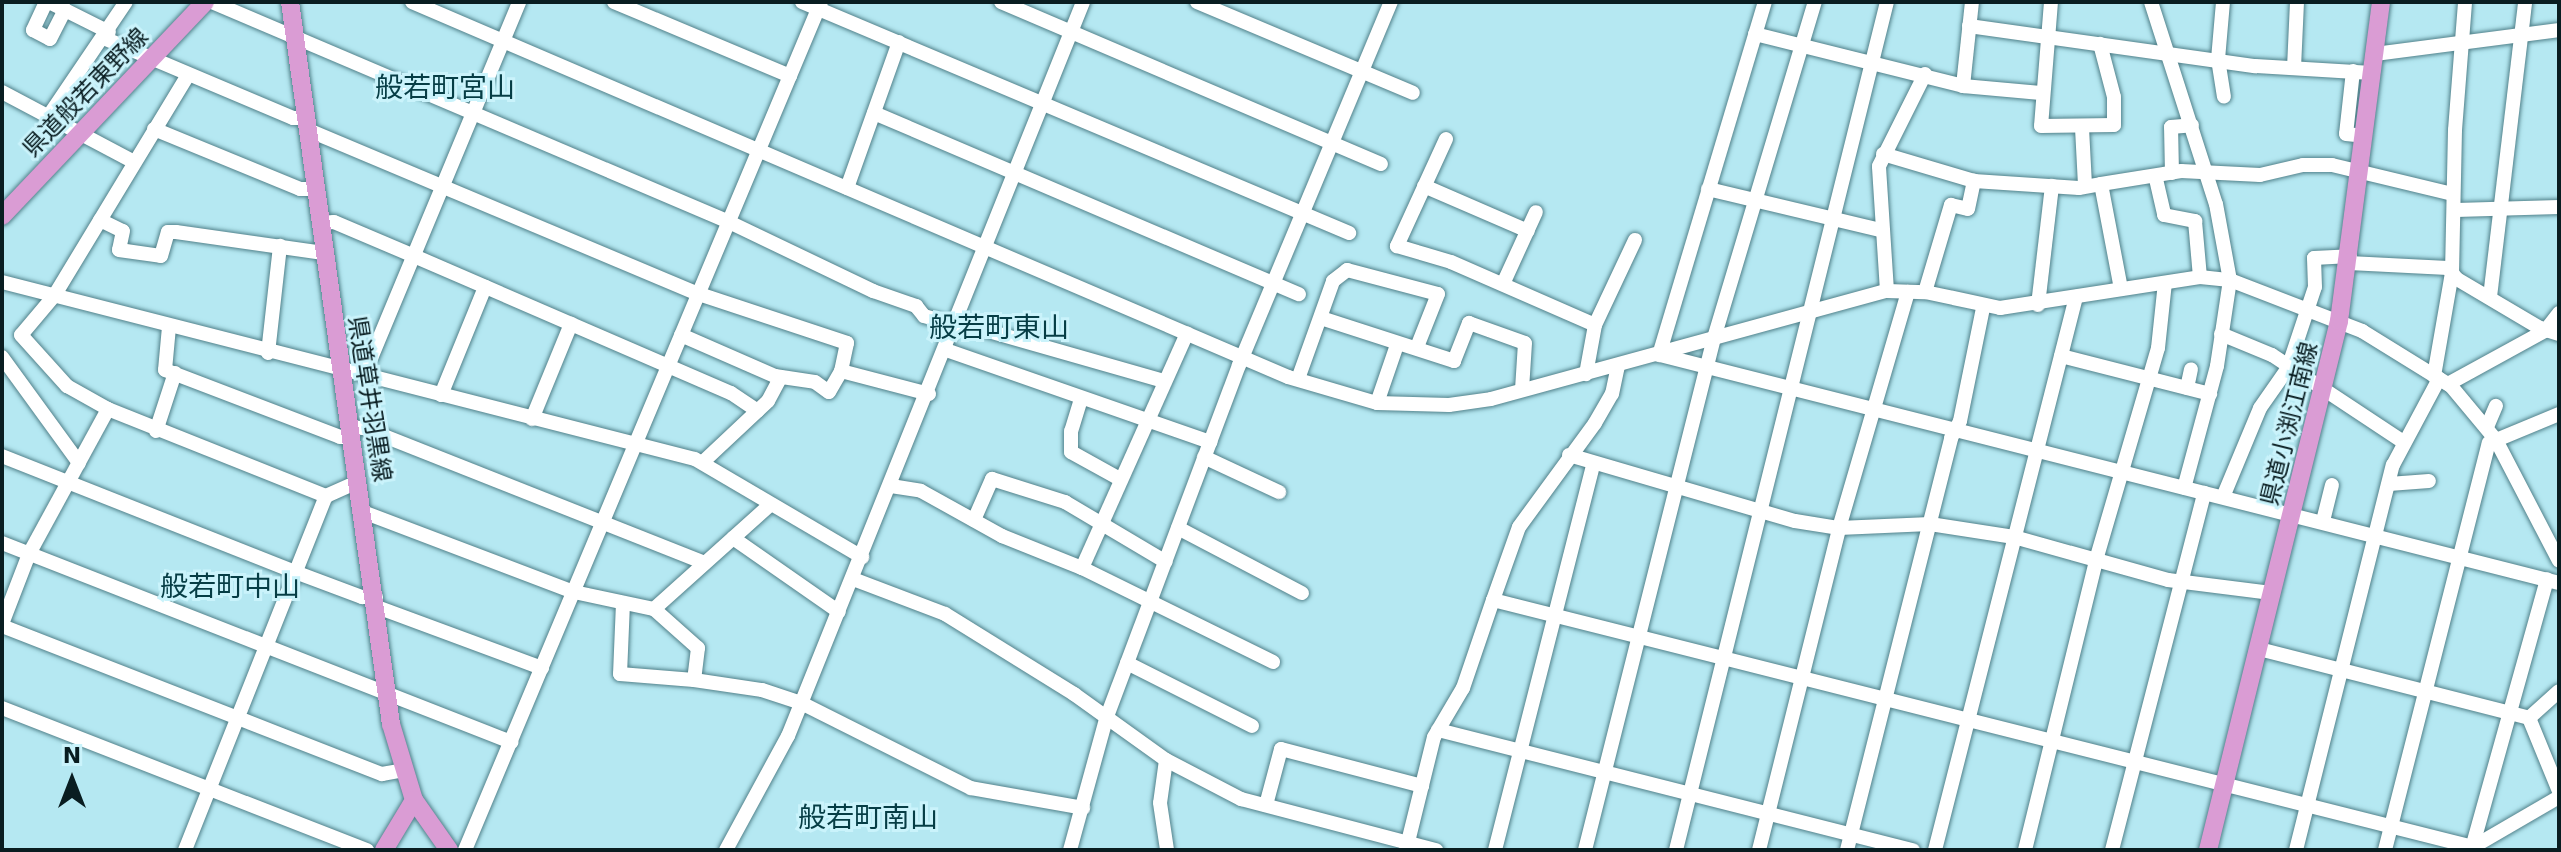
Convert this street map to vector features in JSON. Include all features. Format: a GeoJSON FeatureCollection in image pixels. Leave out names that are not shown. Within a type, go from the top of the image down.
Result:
{"type":"FeatureCollection","features":[{"type":"Feature","properties":{"kind":"main road","name":"県道般若東野線"},"geometry":{"type":"LineString","coordinates":[[2,216],[205,2]]}},
{"type":"Feature","properties":{"kind":"main road","name":"県道草井羽黒線"},"geometry":{"type":"LineString","coordinates":[[290,2],[387,692],[404,770],[414,800]]}},
{"type":"Feature","properties":{"kind":"main road","name":"県道小渕江南線"},"geometry":{"type":"LineString","coordinates":[[2208,850],[2324,393],[2339,321],[2350,260],[2381,2]]}},
{"type":"Feature","properties":{"kind":"main road"},"geometry":{"type":"LineString","coordinates":[[384,850],[414,800],[449,850]]}},
{"type":"Feature","properties":{"kind":"street"},"geometry":{"type":"LineString","coordinates":[[65,10],[50,39],[33,30],[48,2],[65,10],[107,36],[152,59],[699,294],[847,343],[832,393],[805,378],[781,377],[681,335]]}},
{"type":"Feature","properties":{"kind":"street"},"geometry":{"type":"LineString","coordinates":[[48,117],[107,36],[126,2]]}},
{"type":"Feature","properties":{"kind":"street"},"geometry":{"type":"LineString","coordinates":[[212,2],[729,222],[873,291],[916,306],[924,316],[1164,381]]}},
{"type":"Feature","properties":{"kind":"street"},"geometry":{"type":"LineString","coordinates":[[412,2],[1242,356],[1298,379],[1377,403],[1449,405],[1522,389],[1659,355],[1887,291],[1925,292],[1983,308],[2038,305],[2200,277],[2230,280],[2339,321],[2440,380],[2496,440],[2559,561]]}},
{"type":"Feature","properties":{"kind":"street"},"geometry":{"type":"LineString","coordinates":[[364,375],[519,2]]}},
{"type":"Feature","properties":{"kind":"street"},"geometry":{"type":"LineString","coordinates":[[614,2],[790,76]]}},
{"type":"Feature","properties":{"kind":"street"},"geometry":{"type":"LineString","coordinates":[[802,2],[820,5],[899,42],[1349,233]]}},
{"type":"Feature","properties":{"kind":"street"},"geometry":{"type":"LineString","coordinates":[[1001,2],[1381,164]]}},
{"type":"Feature","properties":{"kind":"street"},"geometry":{"type":"LineString","coordinates":[[726,850],[801,703],[929,394],[1083,2]]}},
{"type":"Feature","properties":{"kind":"street"},"geometry":{"type":"LineString","coordinates":[[1197,2],[1219,6],[1413,93]]}},
{"type":"Feature","properties":{"kind":"street"},"geometry":{"type":"LineString","coordinates":[[1070,850],[1106,719],[1242,356],[1391,2]]}},
{"type":"Feature","properties":{"kind":"street"},"geometry":{"type":"LineString","coordinates":[[1659,355],[1765,2]]}},
{"type":"Feature","properties":{"kind":"street"},"geometry":{"type":"LineString","coordinates":[[1585,850],[1714,338],[1815,2]]}},
{"type":"Feature","properties":{"kind":"street"},"geometry":{"type":"LineString","coordinates":[[1676,850],[1887,2]]}},
{"type":"Feature","properties":{"kind":"street"},"geometry":{"type":"LineString","coordinates":[[1963,86],[1972,2]]}},
{"type":"Feature","properties":{"kind":"street"},"geometry":{"type":"LineString","coordinates":[[2051,2],[2041,93],[2041,126],[2082,128],[2114,125],[2114,97],[2100,44]]}},
{"type":"Feature","properties":{"kind":"street"},"geometry":{"type":"LineString","coordinates":[[2151,2],[2206,174],[2230,280],[2210,394],[2184,488]]}},
{"type":"Feature","properties":{"kind":"street"},"geometry":{"type":"LineString","coordinates":[[2223,2],[2218,59],[2224,97]]}},
{"type":"Feature","properties":{"kind":"street"},"geometry":{"type":"LineString","coordinates":[[2294,68],[2297,2]]}},
{"type":"Feature","properties":{"kind":"street"},"geometry":{"type":"LineString","coordinates":[[2296,850],[2402,441],[2440,380],[2452,273],[2456,210],[2453,194],[2465,2]]}},
{"type":"Feature","properties":{"kind":"street"},"geometry":{"type":"LineString","coordinates":[[2490,297],[2525,2]]}},
{"type":"Feature","properties":{"kind":"street"},"geometry":{"type":"LineString","coordinates":[[465,850],[820,5]]}},
{"type":"Feature","properties":{"kind":"street"},"geometry":{"type":"LineString","coordinates":[[1969,26],[2166,53],[2294,68],[2353,71],[2374,63],[2461,44],[2559,30]]}},
{"type":"Feature","properties":{"kind":"street"},"geometry":{"type":"LineString","coordinates":[[1755,34],[1925,74],[1963,86],[2041,93]]}},
{"type":"Feature","properties":{"kind":"street"},"geometry":{"type":"LineString","coordinates":[[847,188],[899,42]]}},
{"type":"Feature","properties":{"kind":"street"},"geometry":{"type":"LineString","coordinates":[[2353,71],[2346,134],[2364,136]]}},
{"type":"Feature","properties":{"kind":"street"},"geometry":{"type":"LineString","coordinates":[[1887,291],[1876,188],[1883,154],[1925,74]]}},
{"type":"Feature","properties":{"kind":"street"},"geometry":{"type":"LineString","coordinates":[[79,463],[2,356],[54,296],[188,75]]}},
{"type":"Feature","properties":{"kind":"street"},"geometry":{"type":"LineString","coordinates":[[2,92],[134,162]]}},
{"type":"Feature","properties":{"kind":"street"},"geometry":{"type":"LineString","coordinates":[[874,113],[1299,294]]}},
{"type":"Feature","properties":{"kind":"street"},"geometry":{"type":"LineString","coordinates":[[2172,173],[2171,127],[2192,125]]}},
{"type":"Feature","properties":{"kind":"street"},"geometry":{"type":"LineString","coordinates":[[2082,128],[2085,185]]}},
{"type":"Feature","properties":{"kind":"street"},"geometry":{"type":"LineString","coordinates":[[154,129],[300,189],[316,189]]}},
{"type":"Feature","properties":{"kind":"street"},"geometry":{"type":"LineString","coordinates":[[1446,139],[1397,246],[1503,284],[1595,325]]}},
{"type":"Feature","properties":{"kind":"street"},"geometry":{"type":"LineString","coordinates":[[1883,154],[1974,181],[2085,185],[2156,179],[2172,173],[2260,175],[2303,165],[2361,169],[2453,194]]}},
{"type":"Feature","properties":{"kind":"street"},"geometry":{"type":"LineString","coordinates":[[2156,179],[2164,215],[2195,221],[2200,277]]}},
{"type":"Feature","properties":{"kind":"street"},"geometry":{"type":"LineString","coordinates":[[1925,292],[1947,204],[1968,209],[1974,181]]}},
{"type":"Feature","properties":{"kind":"street"},"geometry":{"type":"LineString","coordinates":[[2101,184],[2121,289]]}},
{"type":"Feature","properties":{"kind":"street"},"geometry":{"type":"LineString","coordinates":[[1424,186],[1528,231]]}},
{"type":"Feature","properties":{"kind":"street"},"geometry":{"type":"LineString","coordinates":[[2038,305],[2052,186]]}},
{"type":"Feature","properties":{"kind":"street"},"geometry":{"type":"LineString","coordinates":[[1708,189],[1880,230]]}},
{"type":"Feature","properties":{"kind":"street"},"geometry":{"type":"LineString","coordinates":[[2456,210],[2559,207]]}},
{"type":"Feature","properties":{"kind":"street"},"geometry":{"type":"LineString","coordinates":[[1503,284],[1536,212]]}},
{"type":"Feature","properties":{"kind":"street"},"geometry":{"type":"LineString","coordinates":[[100,220],[123,231],[119,250],[161,256],[168,232],[324,253]]}},
{"type":"Feature","properties":{"kind":"street"},"geometry":{"type":"LineString","coordinates":[[320,223],[334,222],[414,256],[668,366],[758,411]]}},
{"type":"Feature","properties":{"kind":"street"},"geometry":{"type":"LineString","coordinates":[[1586,374],[1595,325],[1635,240]]}},
{"type":"Feature","properties":{"kind":"street"},"geometry":{"type":"LineString","coordinates":[[268,353],[280,246]]}},
{"type":"Feature","properties":{"kind":"street"},"geometry":{"type":"LineString","coordinates":[[2223,497],[2260,408],[2288,368],[2309,309],[2314,258],[2448,268],[2490,297],[2552,332]]}},
{"type":"Feature","properties":{"kind":"street"},"geometry":{"type":"LineString","coordinates":[[1298,379],[1333,281],[1347,270],[1438,294],[1417,347]]}},
{"type":"Feature","properties":{"kind":"street"},"geometry":{"type":"LineString","coordinates":[[2,282],[268,353],[703,462],[770,505],[862,557]]}},
{"type":"Feature","properties":{"kind":"street"},"geometry":{"type":"LineString","coordinates":[[2025,850],[2096,560],[2158,348],[2165,283]]}},
{"type":"Feature","properties":{"kind":"street"},"geometry":{"type":"LineString","coordinates":[[441,395],[485,287]]}},
{"type":"Feature","properties":{"kind":"street"},"geometry":{"type":"LineString","coordinates":[[1759,850],[1839,528],[1871,409],[1908,292]]}},
{"type":"Feature","properties":{"kind":"street"},"geometry":{"type":"LineString","coordinates":[[1935,850],[2076,297]]}},
{"type":"Feature","properties":{"kind":"street"},"geometry":{"type":"LineString","coordinates":[[1847,850],[1956,429],[1983,308]]}},
{"type":"Feature","properties":{"kind":"street"},"geometry":{"type":"LineString","coordinates":[[2440,380],[2552,332],[2559,313]]}},
{"type":"Feature","properties":{"kind":"street"},"geometry":{"type":"LineString","coordinates":[[1321,318],[1454,361],[1469,323],[1525,343],[1522,389]]}},
{"type":"Feature","properties":{"kind":"street"},"geometry":{"type":"LineString","coordinates":[[532,419],[571,324]]}},
{"type":"Feature","properties":{"kind":"street"},"geometry":{"type":"LineString","coordinates":[[169,327],[165,370],[340,437],[364,428],[703,562]]}},
{"type":"Feature","properties":{"kind":"street"},"geometry":{"type":"LineString","coordinates":[[1082,568],[1187,333]]}},
{"type":"Feature","properties":{"kind":"street"},"geometry":{"type":"LineString","coordinates":[[2221,334],[2272,355],[2324,393],[2402,441]]}},
{"type":"Feature","properties":{"kind":"street"},"geometry":{"type":"LineString","coordinates":[[21,335],[67,386],[108,409],[156,431],[326,496]]}},
{"type":"Feature","properties":{"kind":"street"},"geometry":{"type":"LineString","coordinates":[[1377,403],[1397,345]]}},
{"type":"Feature","properties":{"kind":"street"},"geometry":{"type":"LineString","coordinates":[[946,350],[1081,399],[1094,397],[1210,442]]}},
{"type":"Feature","properties":{"kind":"street"},"geometry":{"type":"LineString","coordinates":[[1659,355],[2377,534],[2553,581],[2509,714],[2472,848]]}},
{"type":"Feature","properties":{"kind":"street"},"geometry":{"type":"LineString","coordinates":[[2061,356],[2210,394]]}},
{"type":"Feature","properties":{"kind":"street"},"geometry":{"type":"LineString","coordinates":[[1407,846],[1438,730],[1463,688],[1519,527],[1608,401],[1618,366]]}},
{"type":"Feature","properties":{"kind":"street"},"geometry":{"type":"LineString","coordinates":[[2187,388],[2191,369]]}},
{"type":"Feature","properties":{"kind":"street"},"geometry":{"type":"LineString","coordinates":[[841,371],[929,394]]}},
{"type":"Feature","properties":{"kind":"street"},"geometry":{"type":"LineString","coordinates":[[156,431],[175,373]]}},
{"type":"Feature","properties":{"kind":"street"},"geometry":{"type":"LineString","coordinates":[[703,462],[758,411],[781,377]]}},
{"type":"Feature","properties":{"kind":"street"},"geometry":{"type":"LineString","coordinates":[[1081,399],[1071,431],[1071,452],[1120,479]]}},
{"type":"Feature","properties":{"kind":"street"},"geometry":{"type":"LineString","coordinates":[[2487,427],[2496,406]]}},
{"type":"Feature","properties":{"kind":"street"},"geometry":{"type":"LineString","coordinates":[[108,409],[29,554],[2,625],[382,774],[404,770]]}},
{"type":"Feature","properties":{"kind":"street"},"geometry":{"type":"LineString","coordinates":[[2385,850],[2489,443],[2559,414]]}},
{"type":"Feature","properties":{"kind":"street"},"geometry":{"type":"LineString","coordinates":[[1569,455],[1759,514],[1839,528],[1930,524],[2014,537],[2181,583],[2271,593]]}},
{"type":"Feature","properties":{"kind":"street"},"geometry":{"type":"LineString","coordinates":[[2,456],[542,668]]}},
{"type":"Feature","properties":{"kind":"street"},"geometry":{"type":"LineString","coordinates":[[1204,457],[1279,492]]}},
{"type":"Feature","properties":{"kind":"street"},"geometry":{"type":"LineString","coordinates":[[1495,850],[1594,463]]}},
{"type":"Feature","properties":{"kind":"street"},"geometry":{"type":"LineString","coordinates":[[974,520],[992,479],[1065,502],[1166,562]]}},
{"type":"Feature","properties":{"kind":"street"},"geometry":{"type":"LineString","coordinates":[[2389,484],[2429,481]]}},
{"type":"Feature","properties":{"kind":"street"},"geometry":{"type":"LineString","coordinates":[[185,850],[326,496],[357,482]]}},
{"type":"Feature","properties":{"kind":"street"},"geometry":{"type":"LineString","coordinates":[[2323,521],[2332,485]]}},
{"type":"Feature","properties":{"kind":"street"},"geometry":{"type":"LineString","coordinates":[[891,486],[921,491],[974,520],[1082,568],[1273,662]]}},
{"type":"Feature","properties":{"kind":"street"},"geometry":{"type":"LineString","coordinates":[[2112,850],[2204,493]]}},
{"type":"Feature","properties":{"kind":"street"},"geometry":{"type":"LineString","coordinates":[[654,609],[770,505]]}},
{"type":"Feature","properties":{"kind":"street"},"geometry":{"type":"LineString","coordinates":[[363,512],[574,592],[654,609],[698,648],[694,680]]}},
{"type":"Feature","properties":{"kind":"street"},"geometry":{"type":"LineString","coordinates":[[1178,528],[1302,593]]}},
{"type":"Feature","properties":{"kind":"street"},"geometry":{"type":"LineString","coordinates":[[733,538],[839,612]]}},
{"type":"Feature","properties":{"kind":"street"},"geometry":{"type":"LineString","coordinates":[[2,543],[511,742]]}},
{"type":"Feature","properties":{"kind":"street"},"geometry":{"type":"LineString","coordinates":[[853,579],[945,614],[1166,760],[1241,799],[1407,846],[1436,850]]}},
{"type":"Feature","properties":{"kind":"street"},"geometry":{"type":"LineString","coordinates":[[1493,600],[2472,848],[2559,794],[2529,718]]}},
{"type":"Feature","properties":{"kind":"street"},"geometry":{"type":"LineString","coordinates":[[623,603],[620,674],[694,680],[801,703],[971,788],[1083,808]]}},
{"type":"Feature","properties":{"kind":"street"},"geometry":{"type":"LineString","coordinates":[[2259,649],[2529,718]]}},
{"type":"Feature","properties":{"kind":"street"},"geometry":{"type":"LineString","coordinates":[[1127,663],[1252,726]]}},
{"type":"Feature","properties":{"kind":"street"},"geometry":{"type":"LineString","coordinates":[[2529,718],[2559,691]]}},
{"type":"Feature","properties":{"kind":"street"},"geometry":{"type":"LineString","coordinates":[[2,708],[367,850]]}},
{"type":"Feature","properties":{"kind":"street"},"geometry":{"type":"LineString","coordinates":[[1438,730],[1913,850]]}},
{"type":"Feature","properties":{"kind":"street"},"geometry":{"type":"LineString","coordinates":[[1266,805],[1281,749],[1422,786]]}},
{"type":"Feature","properties":{"kind":"street"},"geometry":{"type":"LineString","coordinates":[[1166,760],[1160,803],[1167,850]]}},
{"type":"Feature","properties":{"kind":"district","name":"般若町宮山"},"geometry":{"type":"Point","coordinates":[445,88]}},
{"type":"Feature","properties":{"kind":"district","name":"般若町東山"},"geometry":{"type":"Point","coordinates":[999,328]}},
{"type":"Feature","properties":{"kind":"district","name":"般若町中山"},"geometry":{"type":"Point","coordinates":[230,587]}},
{"type":"Feature","properties":{"kind":"district","name":"般若町南山"},"geometry":{"type":"Point","coordinates":[868,818]}}]}
